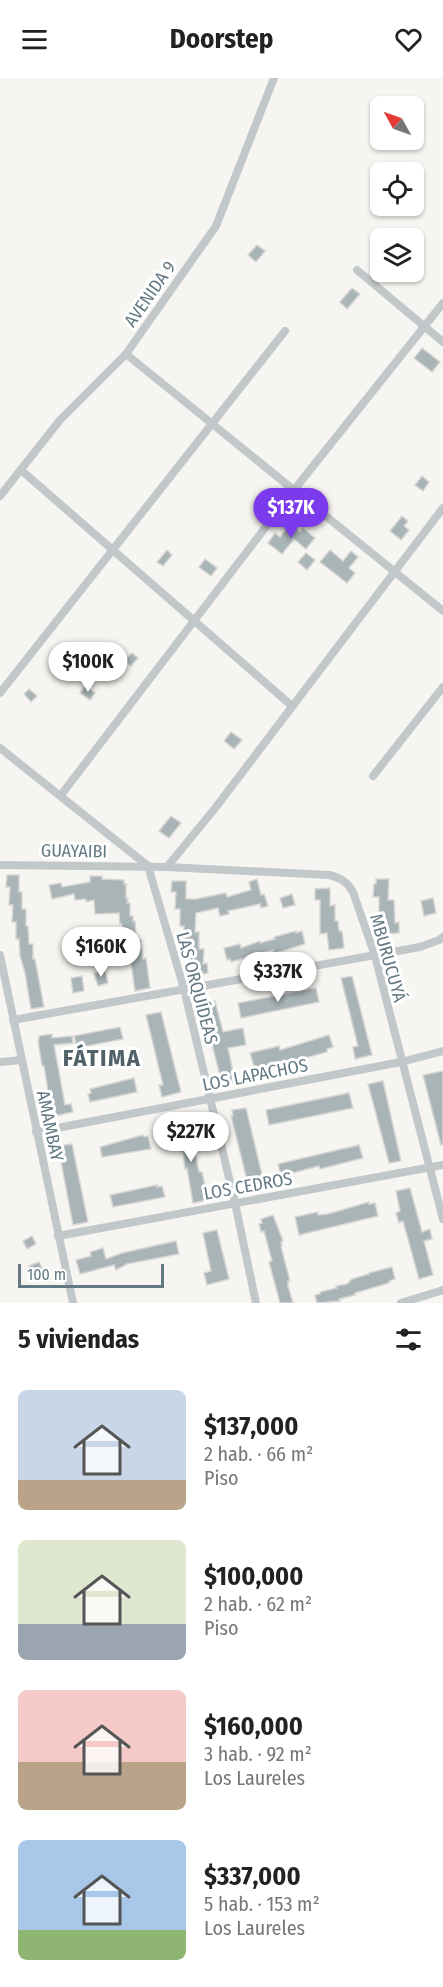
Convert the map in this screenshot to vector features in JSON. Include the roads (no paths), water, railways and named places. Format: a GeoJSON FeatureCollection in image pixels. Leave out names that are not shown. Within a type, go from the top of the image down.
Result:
{"type":"FeatureCollection","features":[{"type":"Feature","properties":{"kind":"street","name":"AVENIDA 9"},"geometry":{"type":"LineString","coordinates":[[0,496],[60,420],[126,354],[216,226],[274,78]]}},
{"type":"Feature","properties":{"kind":"street"},"geometry":{"type":"LineString","coordinates":[[357,270],[443,342]]}},
{"type":"Feature","properties":{"kind":"street"},"geometry":{"type":"LineString","coordinates":[[61,795],[294,490],[443,303]]}},
{"type":"Feature","properties":{"kind":"street"},"geometry":{"type":"LineString","coordinates":[[0,693],[285,331]]}},
{"type":"Feature","properties":{"kind":"street"},"geometry":{"type":"LineString","coordinates":[[126,354],[443,611]]}},
{"type":"Feature","properties":{"kind":"street"},"geometry":{"type":"LineString","coordinates":[[21,470],[292,706]]}},
{"type":"Feature","properties":{"kind":"street"},"geometry":{"type":"LineString","coordinates":[[167,867],[216,807],[443,508]]}},
{"type":"Feature","properties":{"kind":"street"},"geometry":{"type":"LineString","coordinates":[[373,776],[443,687]]}},
{"type":"Feature","properties":{"kind":"street"},"geometry":{"type":"LineString","coordinates":[[0,748],[148,866]]}},
{"type":"Feature","properties":{"kind":"street","name":"GUAYAIBI"},"geometry":{"type":"LineString","coordinates":[[0,865],[167,867]]}},
{"type":"Feature","properties":{"kind":"street","name":"LAS ORQUÍDEAS"},"geometry":{"type":"LineString","coordinates":[[148,866],[184,989],[235,1203],[256,1303]]}},
{"type":"Feature","properties":{"kind":"street","name":"MBURUCUYÁ"},"geometry":{"type":"LineString","coordinates":[[167,867],[329,875],[339,877],[348,883],[375,956],[443,1219]]}},
{"type":"Feature","properties":{"kind":"street"},"geometry":{"type":"LineString","coordinates":[[13,1020],[375,956],[420,947],[443,937]]}},
{"type":"Feature","properties":{"kind":"street","name":"AMAMBAY"},"geometry":{"type":"LineString","coordinates":[[0,955],[73,1303]]}},
{"type":"Feature","properties":{"kind":"street","name":"LOS LAPACHOS"},"geometry":{"type":"LineString","coordinates":[[36,1132],[401,1062],[443,1051]]}},
{"type":"Feature","properties":{"kind":"street"},"geometry":{"type":"LineString","coordinates":[[0,1062],[21,1060]]}},
{"type":"Feature","properties":{"kind":"street","name":"LOS CEDROS"},"geometry":{"type":"LineString","coordinates":[[58,1236],[443,1165]]}},
{"type":"Feature","properties":{"kind":"street"},"geometry":{"type":"LineString","coordinates":[[401,1303],[443,1292]]}},
{"type":"Feature","properties":{"kind":"district","name":"FÁTIMA"},"geometry":{"type":"Point","coordinates":[102,1058]}}]}
